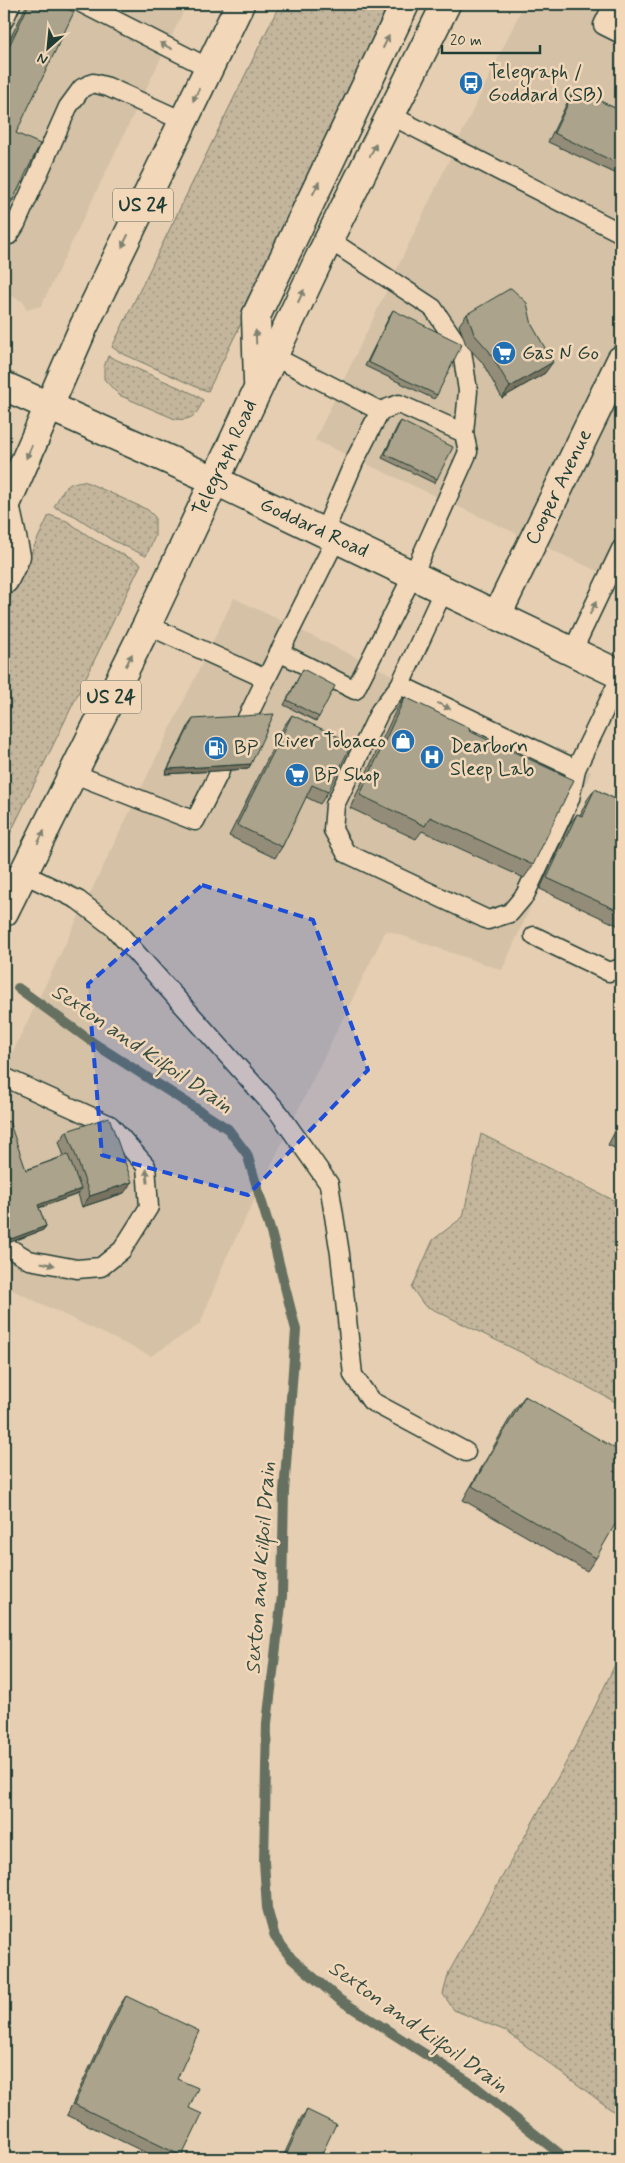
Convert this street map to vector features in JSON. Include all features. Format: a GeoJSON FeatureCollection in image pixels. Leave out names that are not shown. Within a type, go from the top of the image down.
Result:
{"type":"FeatureCollection","features":[{"type":"Feature","properties":{"kind":"main road","name":"US 24"},"geometry":{"type":"LineString","coordinates":[[5,507],[84,326],[240,4]]}},
{"type":"Feature","properties":{"kind":"main road"},"geometry":{"type":"LineString","coordinates":[[258,386],[256,316],[404,4]]}},
{"type":"Feature","properties":{"kind":"main road","name":"Telegraph Road"},"geometry":{"type":"LineString","coordinates":[[4,912],[147,625],[328,239],[446,4]]}},
{"type":"Feature","properties":{"kind":"main road","name":"Cooper Avenue"},"geometry":{"type":"LineString","coordinates":[[497,615],[621,360]]}},
{"type":"Feature","properties":{"kind":"main road","name":"Goddard Road"},"geometry":{"type":"LineString","coordinates":[[4,386],[214,480],[444,589],[621,676]]}},
{"type":"Feature","properties":{"kind":"main road"},"geometry":{"type":"LineString","coordinates":[[4,580],[16,556],[5,507]]}},
{"type":"Feature","properties":{"kind":"lane"},"geometry":{"type":"LineString","coordinates":[[4,20],[11,4]]}},
{"type":"Feature","properties":{"kind":"lane"},"geometry":{"type":"LineString","coordinates":[[82,4],[209,68]]}},
{"type":"Feature","properties":{"kind":"lane"},"geometry":{"type":"LineString","coordinates":[[613,4],[603,25],[621,34]]}},
{"type":"Feature","properties":{"kind":"lane"},"geometry":{"type":"LineString","coordinates":[[4,235],[9,234],[16,224],[68,107],[82,88],[93,83],[108,87],[183,121]]}},
{"type":"Feature","properties":{"kind":"lane"},"geometry":{"type":"LineString","coordinates":[[390,116],[621,233]]}},
{"type":"Feature","properties":{"kind":"lane"},"geometry":{"type":"LineString","coordinates":[[279,652],[355,690],[413,575],[468,452],[464,433],[468,391],[462,351],[433,308],[328,239]]}},
{"type":"Feature","properties":{"kind":"lane"},"geometry":{"type":"LineString","coordinates":[[272,356],[380,412]]}},
{"type":"Feature","properties":{"kind":"lane"},"geometry":{"type":"LineString","coordinates":[[246,720],[279,652],[330,536],[354,462],[380,412],[398,404],[464,433]]}},
{"type":"Feature","properties":{"kind":"lane"},"geometry":{"type":"LineString","coordinates":[[572,652],[621,549]]}},
{"type":"Feature","properties":{"kind":"lane"},"geometry":{"type":"LineString","coordinates":[[444,589],[400,685],[380,711],[335,805],[333,830],[346,853],[488,920],[510,913],[525,895],[570,799],[576,769],[621,676]]}},
{"type":"Feature","properties":{"kind":"lane"},"geometry":{"type":"LineString","coordinates":[[147,625],[266,679]]}},
{"type":"Feature","properties":{"kind":"lane"},"geometry":{"type":"LineString","coordinates":[[400,685],[576,769]]}},
{"type":"Feature","properties":{"kind":"lane"},"geometry":{"type":"LineString","coordinates":[[72,773],[195,821],[220,771]]}},
{"type":"Feature","properties":{"kind":"lane"},"geometry":{"type":"LineString","coordinates":[[22,873],[78,900],[113,927],[279,1113],[329,1184],[340,1254],[353,1375],[371,1401],[466,1452]]}},
{"type":"Feature","properties":{"kind":"lane"},"geometry":{"type":"LineString","coordinates":[[534,936],[609,972],[621,968]]}},
{"type":"Feature","properties":{"kind":"lane"},"geometry":{"type":"LineString","coordinates":[[4,1077],[110,1125],[146,1166],[149,1207],[122,1250],[101,1267],[77,1270],[29,1260],[4,1245]]}},
{"type":"Feature","properties":{"kind":"highlighted area"},"geometry":{"type":"Polygon","coordinates":[[[202,885],[313,920],[368,1070],[248,1195],[102,1155],[88,984],[202,885]]]}},
{"type":"Feature","properties":{"kind":"shaded area"},"geometry":{"type":"Polygon","coordinates":[[[4,4],[187,4],[41,306],[26,310],[24,302],[4,292],[4,4]]]}},
{"type":"Feature","properties":{"kind":"shaded area"},"geometry":{"type":"Polygon","coordinates":[[[280,4],[397,4],[208,391],[119,352],[112,347],[280,4]]]}},
{"type":"Feature","properties":{"kind":"shaded area"},"geometry":{"type":"Polygon","coordinates":[[[524,4],[621,4],[621,582],[315,440],[524,4]]]}},
{"type":"Feature","properties":{"kind":"shaded area"},"geometry":{"type":"Polygon","coordinates":[[[108,356],[196,395],[203,400],[198,410],[190,418],[175,419],[119,395],[104,379],[104,367],[108,356]]]}},
{"type":"Feature","properties":{"kind":"shaded area"},"geometry":{"type":"Polygon","coordinates":[[[84,481],[148,510],[155,517],[155,536],[146,556],[112,540],[75,516],[54,507],[65,488],[84,481]]]}},
{"type":"Feature","properties":{"kind":"shaded area"},"geometry":{"type":"Polygon","coordinates":[[[49,515],[67,521],[93,539],[141,564],[4,846],[4,610],[49,515]]]}},
{"type":"Feature","properties":{"kind":"shaded area"},"geometry":{"type":"Polygon","coordinates":[[[234,598],[591,772],[502,970],[386,930],[225,1260],[200,1324],[151,1356],[4,1286],[4,1070],[234,598]]]}},
{"type":"Feature","properties":{"kind":"shaded area"},"geometry":{"type":"Polygon","coordinates":[[[481,1134],[621,1204],[621,1405],[545,1364],[424,1305],[412,1288],[433,1240],[463,1217],[481,1134]]]}},
{"type":"Feature","properties":{"kind":"shaded area"},"geometry":{"type":"Polygon","coordinates":[[[621,1652],[621,2117],[506,2031],[454,2010],[443,1994],[449,1972],[582,1734],[621,1652]]]}},
{"type":"Feature","properties":{"kind":"building"},"geometry":{"type":"Polygon","coordinates":[[[29,4],[56,4],[74,12],[16,133],[40,144],[13,200],[4,196],[4,57],[29,4]]]}},
{"type":"Feature","properties":{"kind":"building"},"geometry":{"type":"Polygon","coordinates":[[[575,89],[621,111],[621,165],[554,133],[575,89]]]}},
{"type":"Feature","properties":{"kind":"building","name":"Gas N Go"},"geometry":{"type":"Polygon","coordinates":[[[511,288],[527,303],[532,325],[553,362],[510,387],[489,351],[474,334],[467,314],[511,288]]]}},
{"type":"Feature","properties":{"kind":"building"},"geometry":{"type":"Polygon","coordinates":[[[393,310],[462,344],[437,395],[368,362],[393,310]]]}},
{"type":"Feature","properties":{"kind":"building"},"geometry":{"type":"Polygon","coordinates":[[[401,421],[453,447],[437,479],[385,454],[401,421]]]}},
{"type":"Feature","properties":{"kind":"building"},"geometry":{"type":"Polygon","coordinates":[[[303,669],[335,686],[319,717],[287,700],[303,669]]]}},
{"type":"Feature","properties":{"kind":"building"},"geometry":{"type":"Polygon","coordinates":[[[405,697],[470,728],[469,731],[574,780],[533,865],[430,817],[425,826],[360,795],[405,697]]]}},
{"type":"Feature","properties":{"kind":"building"},"geometry":{"type":"Polygon","coordinates":[[[274,714],[251,764],[168,769],[193,719],[274,714]]]}},
{"type":"Feature","properties":{"kind":"building","name":"BP Shop"},"geometry":{"type":"Polygon","coordinates":[[[292,715],[352,743],[328,792],[312,785],[282,847],[237,825],[292,715]]]}},
{"type":"Feature","properties":{"kind":"building"},"geometry":{"type":"Polygon","coordinates":[[[595,789],[621,802],[621,912],[547,878],[577,814],[582,816],[595,789]]]}},
{"type":"Feature","properties":{"kind":"building"},"geometry":{"type":"Polygon","coordinates":[[[109,1117],[132,1182],[90,1196],[67,1131],[109,1117]]]}},
{"type":"Feature","properties":{"kind":"building"},"geometry":{"type":"Polygon","coordinates":[[[9,1121],[26,1170],[68,1155],[81,1189],[38,1205],[46,1226],[11,1239],[4,1219],[4,1123],[9,1121]]]}},
{"type":"Feature","properties":{"kind":"building"},"geometry":{"type":"Polygon","coordinates":[[[621,1123],[621,1140],[614,1137],[621,1123]]]}},
{"type":"Feature","properties":{"kind":"building"},"geometry":{"type":"Polygon","coordinates":[[[525,1396],[621,1452],[621,1514],[596,1558],[472,1486],[525,1396]]]}},
{"type":"Feature","properties":{"kind":"building"},"geometry":{"type":"Polygon","coordinates":[[[126,1996],[199,2031],[177,2079],[198,2088],[189,2108],[202,2114],[182,2156],[74,2104],[126,1996]]]}},
{"type":"Feature","properties":{"kind":"building"},"geometry":{"type":"Polygon","coordinates":[[[307,2110],[336,2124],[321,2156],[328,2159],[284,2159],[307,2110]]]}},
{"type":"Feature","properties":{"kind":"waterway","name":"Sexton and Kilfoil Drain"},"geometry":{"type":"LineString","coordinates":[[18,988],[95,1044],[228,1129],[247,1154],[272,1236],[296,1330],[284,1492],[282,1596],[267,1723],[264,1861],[267,1908],[275,1937],[292,1959],[340,2000],[472,2084],[566,2159]]}},
{"type":"Feature","properties":{"kind":"place","name":"Telegraph / Goddard (SB)"},"geometry":{"type":"Point","coordinates":[471,83]}},
{"type":"Feature","properties":{"kind":"place","name":"Gas N Go"},"geometry":{"type":"Point","coordinates":[504,353]}},
{"type":"Feature","properties":{"kind":"place","name":"River Tobacco"},"geometry":{"type":"Point","coordinates":[403,741]}},
{"type":"Feature","properties":{"kind":"place","name":"BP"},"geometry":{"type":"Point","coordinates":[216,748]}},
{"type":"Feature","properties":{"kind":"place","name":"Dearborn Sleep Lab"},"geometry":{"type":"Point","coordinates":[432,757]}},
{"type":"Feature","properties":{"kind":"place","name":"BP Shop"},"geometry":{"type":"Point","coordinates":[297,775]}}]}
